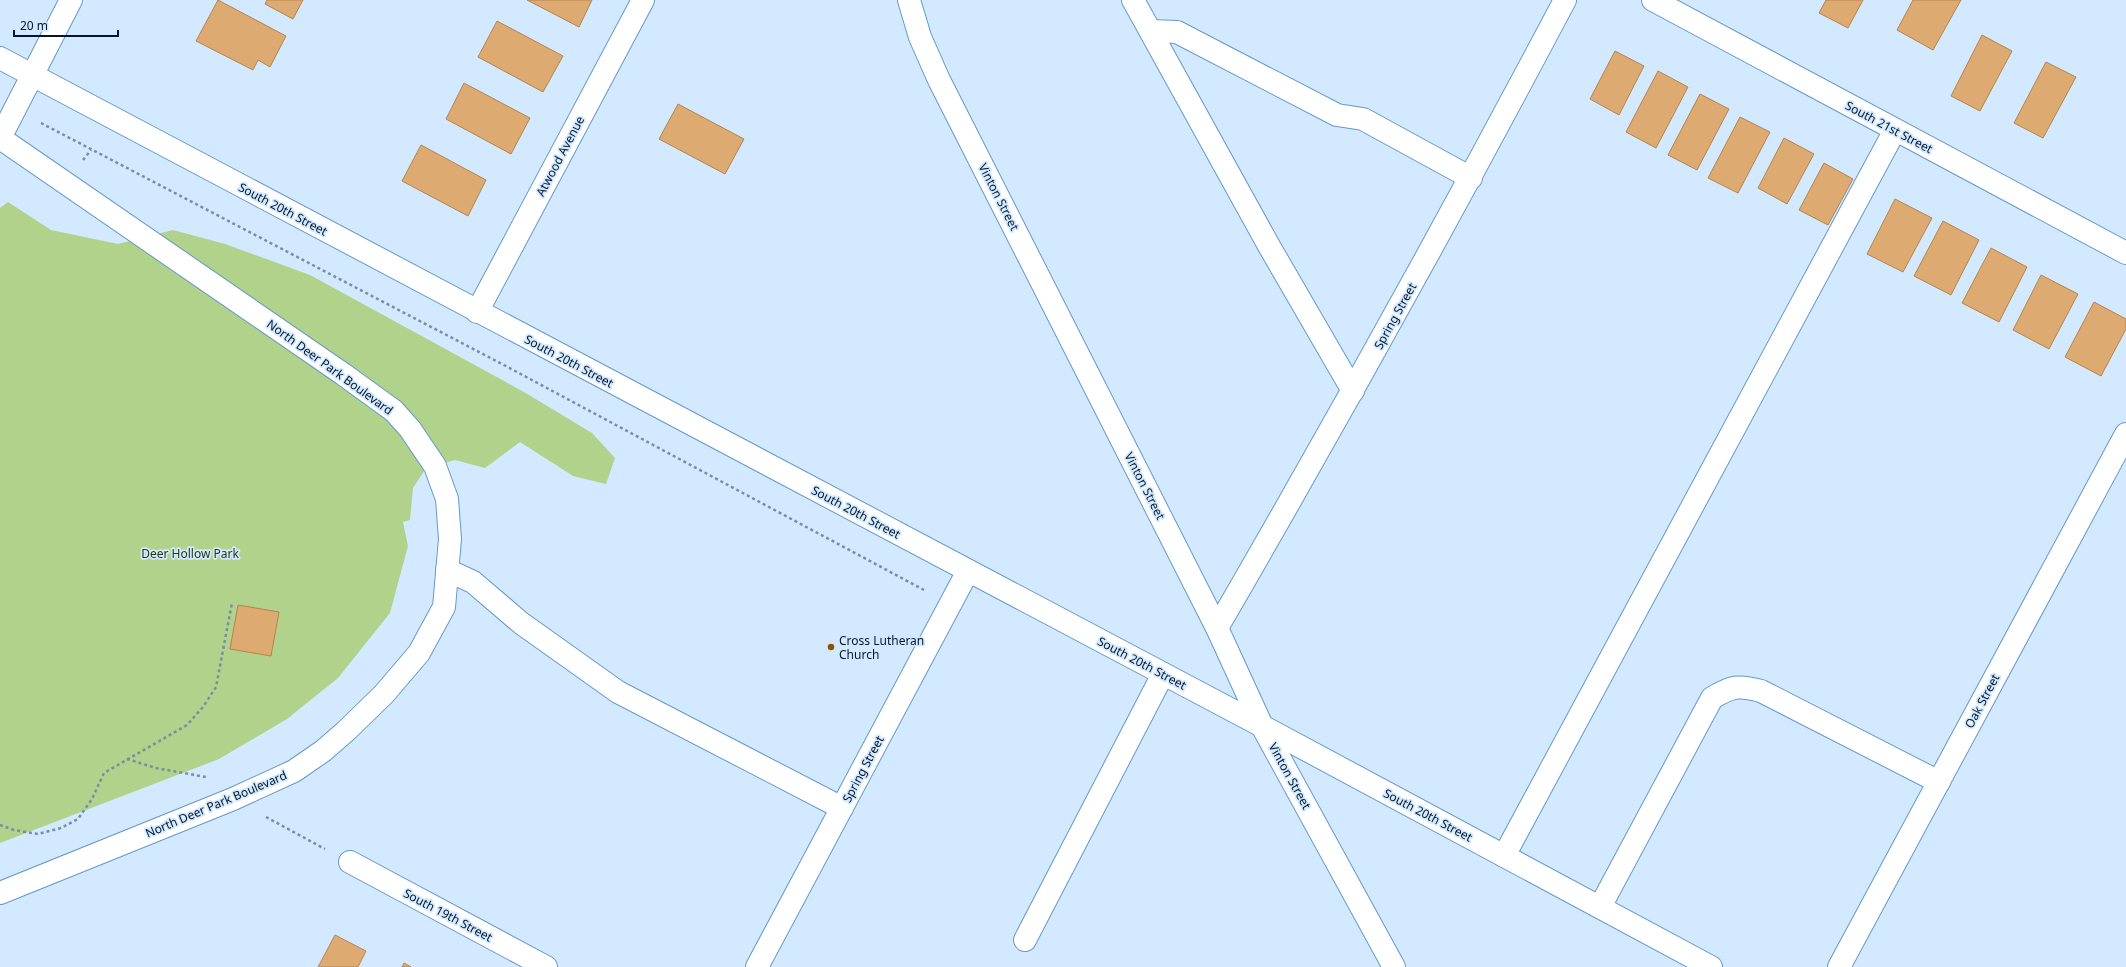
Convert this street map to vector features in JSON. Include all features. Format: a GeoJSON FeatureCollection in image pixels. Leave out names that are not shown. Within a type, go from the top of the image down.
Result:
{"type":"FeatureCollection","features":[{"type":"Feature","properties":{"kind":"street"},"geometry":{"type":"LineString","coordinates":[[0,138],[71,0]]}},
{"type":"Feature","properties":{"kind":"street","name":"Atwood Avenue"},"geometry":{"type":"LineString","coordinates":[[477,312],[643,0]]}},
{"type":"Feature","properties":{"kind":"street","name":"Vinton Street"},"geometry":{"type":"LineString","coordinates":[[909,0],[920,37],[939,80],[1217,628],[1262,726],[1394,967]]}},
{"type":"Feature","properties":{"kind":"street"},"geometry":{"type":"LineString","coordinates":[[1133,0],[1269,246],[1354,391]]}},
{"type":"Feature","properties":{"kind":"street","name":"Spring Street"},"geometry":{"type":"LineString","coordinates":[[1217,628],[1354,391],[1471,178],[1565,0]]}},
{"type":"Feature","properties":{"kind":"street","name":"South 21st Street"},"geometry":{"type":"LineString","coordinates":[[1653,0],[2126,253]]}},
{"type":"Feature","properties":{"kind":"street"},"geometry":{"type":"LineString","coordinates":[[1151,31],[1176,32],[1337,115],[1363,119],[1471,178]]}},
{"type":"Feature","properties":{"kind":"street","name":"South 20th Street"},"geometry":{"type":"LineString","coordinates":[[0,58],[968,572],[1262,726],[1711,967]]}},
{"type":"Feature","properties":{"kind":"street"},"geometry":{"type":"LineString","coordinates":[[1504,856],[1895,130]]}},
{"type":"Feature","properties":{"kind":"street","name":"North Deer Park Boulevard"},"geometry":{"type":"LineString","coordinates":[[0,138],[343,374],[394,411],[410,429],[435,466],[447,499],[450,539],[444,607],[419,653],[384,694],[323,751],[294,771],[233,798],[0,893]]}},
{"type":"Feature","properties":{"kind":"street","name":"Oak Street"},"geometry":{"type":"LineString","coordinates":[[1839,967],[2126,434]]}},
{"type":"Feature","properties":{"kind":"street"},"geometry":{"type":"LineString","coordinates":[[447,570],[472,582],[522,623],[618,692],[842,808]]}},
{"type":"Feature","properties":{"kind":"street","name":"Spring Street"},"geometry":{"type":"LineString","coordinates":[[757,967],[968,572]]}},
{"type":"Feature","properties":{"kind":"street"},"geometry":{"type":"LineString","coordinates":[[1025,940],[1162,674]]}},
{"type":"Feature","properties":{"kind":"street"},"geometry":{"type":"LineString","coordinates":[[1600,907],[1712,698],[1727,688],[1742,686],[1761,691],[1939,782]]}},
{"type":"Feature","properties":{"kind":"street","name":"South 19th Street"},"geometry":{"type":"LineString","coordinates":[[350,862],[546,967]]}},
{"type":"Feature","properties":{"kind":"path"},"geometry":{"type":"LineString","coordinates":[[14,110],[502,364],[951,604]]}},
{"type":"Feature","properties":{"kind":"path"},"geometry":{"type":"LineString","coordinates":[[0,825],[14,830],[38,834],[61,828],[78,819],[92,799],[104,772],[186,725],[203,707],[216,687],[232,603]]}},
{"type":"Feature","properties":{"kind":"path"},"geometry":{"type":"LineString","coordinates":[[127,759],[156,768],[210,777]]}},
{"type":"Feature","properties":{"kind":"path"},"geometry":{"type":"LineString","coordinates":[[233,798],[350,862]]}},
{"type":"Feature","properties":{"kind":"green space","name":"Deer Hollow Park"},"geometry":{"type":"Polygon","coordinates":[[[8,202],[51,230],[118,244],[173,230],[225,244],[310,275],[524,392],[592,433],[615,458],[606,484],[573,476],[520,442],[485,468],[455,460],[426,468],[413,488],[410,520],[403,522],[408,546],[390,613],[338,678],[287,719],[219,759],[0,843],[0,208],[8,202]]]}},
{"type":"Feature","properties":{"kind":"building"},"geometry":{"type":"Polygon","coordinates":[[[218,0],[286,36],[270,67],[258,60],[253,70],[196,41],[218,0]]]}},
{"type":"Feature","properties":{"kind":"building"},"geometry":{"type":"Polygon","coordinates":[[[267,0],[303,0],[293,19],[265,4],[267,0]]]}},
{"type":"Feature","properties":{"kind":"building"},"geometry":{"type":"Polygon","coordinates":[[[527,0],[592,0],[579,27],[527,0]]]}},
{"type":"Feature","properties":{"kind":"building"},"geometry":{"type":"Polygon","coordinates":[[[1826,0],[1863,0],[1848,28],[1819,13],[1826,0]]]}},
{"type":"Feature","properties":{"kind":"building"},"geometry":{"type":"Polygon","coordinates":[[[1913,0],[1961,0],[1933,50],[1897,30],[1913,0]]]}},
{"type":"Feature","properties":{"kind":"building"},"geometry":{"type":"Polygon","coordinates":[[[497,21],[563,56],[543,92],[478,57],[497,21]]]}},
{"type":"Feature","properties":{"kind":"building"},"geometry":{"type":"Polygon","coordinates":[[[1982,35],[2012,51],[1980,111],[1951,96],[1982,35]]]}},
{"type":"Feature","properties":{"kind":"building"},"geometry":{"type":"Polygon","coordinates":[[[1615,51],[1644,66],[1619,115],[1590,99],[1615,51]]]}},
{"type":"Feature","properties":{"kind":"building"},"geometry":{"type":"Polygon","coordinates":[[[2046,62],[2076,77],[2043,138],[2014,123],[2046,62]]]}},
{"type":"Feature","properties":{"kind":"building"},"geometry":{"type":"Polygon","coordinates":[[[1658,71],[1688,87],[1656,148],[1626,132],[1658,71]]]}},
{"type":"Feature","properties":{"kind":"building"},"geometry":{"type":"Polygon","coordinates":[[[464,83],[530,118],[511,154],[446,119],[464,83]]]}},
{"type":"Feature","properties":{"kind":"building"},"geometry":{"type":"Polygon","coordinates":[[[1700,94],[1729,109],[1697,170],[1668,155],[1700,94]]]}},
{"type":"Feature","properties":{"kind":"building"},"geometry":{"type":"Polygon","coordinates":[[[678,104],[744,139],[725,174],[659,139],[678,104]]]}},
{"type":"Feature","properties":{"kind":"building"},"geometry":{"type":"Polygon","coordinates":[[[1740,117],[1770,132],[1738,193],[1708,178],[1740,117]]]}},
{"type":"Feature","properties":{"kind":"building"},"geometry":{"type":"Polygon","coordinates":[[[1784,138],[1814,154],[1787,204],[1758,188],[1784,138]]]}},
{"type":"Feature","properties":{"kind":"building"},"geometry":{"type":"Polygon","coordinates":[[[421,145],[486,180],[468,216],[402,181],[421,145]]]}},
{"type":"Feature","properties":{"kind":"building"},"geometry":{"type":"Polygon","coordinates":[[[1824,163],[1853,179],[1828,225],[1799,210],[1824,163]]]}},
{"type":"Feature","properties":{"kind":"building"},"geometry":{"type":"Polygon","coordinates":[[[1895,199],[1932,218],[1903,272],[1867,254],[1895,199]]]}},
{"type":"Feature","properties":{"kind":"building"},"geometry":{"type":"Polygon","coordinates":[[[1943,221],[1979,240],[1951,295],[1914,276],[1943,221]]]}},
{"type":"Feature","properties":{"kind":"building"},"geometry":{"type":"Polygon","coordinates":[[[1991,248],[2027,267],[1999,322],[1962,303],[1991,248]]]}},
{"type":"Feature","properties":{"kind":"building"},"geometry":{"type":"Polygon","coordinates":[[[2041,275],[2078,294],[2049,349],[2013,330],[2041,275]]]}},
{"type":"Feature","properties":{"kind":"building"},"geometry":{"type":"Polygon","coordinates":[[[2094,302],[2126,319],[2126,329],[2101,376],[2065,357],[2094,302]]]}},
{"type":"Feature","properties":{"kind":"building"},"geometry":{"type":"Polygon","coordinates":[[[238,605],[279,612],[271,656],[230,649],[238,605]]]}},
{"type":"Feature","properties":{"kind":"building"},"geometry":{"type":"Polygon","coordinates":[[[335,935],[366,951],[358,967],[318,967],[335,935]]]}},
{"type":"Feature","properties":{"kind":"building"},"geometry":{"type":"Polygon","coordinates":[[[404,963],[411,967],[402,967],[404,963]]]}},
{"type":"Feature","properties":{"kind":"place","name":"Cross Lutheran Church"},"geometry":{"type":"Point","coordinates":[831,647]}}]}
